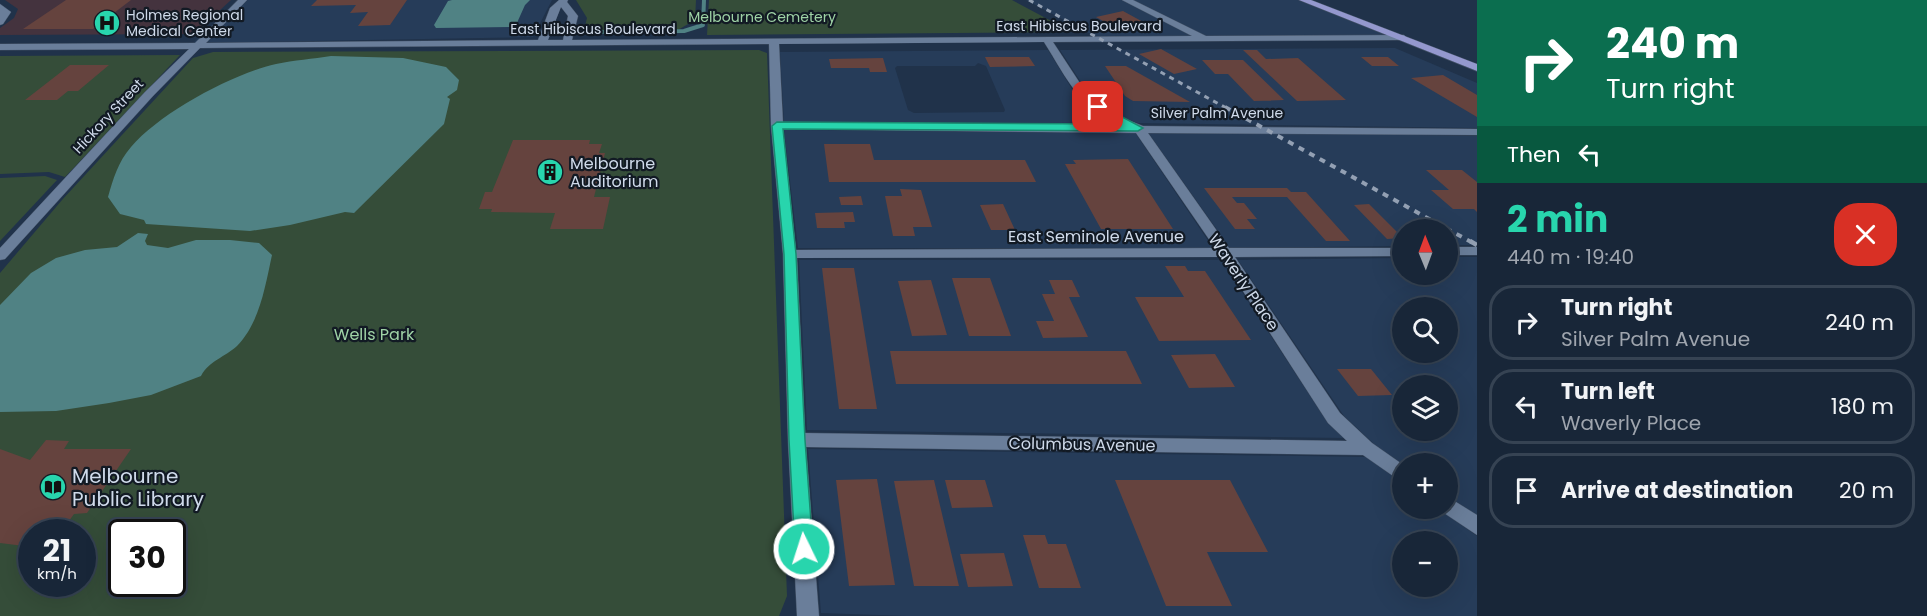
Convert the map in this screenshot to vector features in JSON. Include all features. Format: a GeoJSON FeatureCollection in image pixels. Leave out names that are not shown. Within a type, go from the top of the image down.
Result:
{"type":"FeatureCollection","features":[{"type":"Feature","properties":{"kind":"main road"},"geometry":{"type":"LineString","coordinates":[[1303,0],[1477,68]]}},
{"type":"Feature","properties":{"kind":"street","name":"Hickory Street"},"geometry":{"type":"LineString","coordinates":[[0,256],[196,45],[243,0]]}},
{"type":"Feature","properties":{"kind":"street"},"geometry":{"type":"LineString","coordinates":[[1126,0],[1209,40]]}},
{"type":"Feature","properties":{"kind":"street"},"geometry":{"type":"LineString","coordinates":[[542,43],[555,8],[563,1],[573,16],[567,43]]}},
{"type":"Feature","properties":{"kind":"street"},"geometry":{"type":"LineString","coordinates":[[0,7],[6,12],[0,21]]}},
{"type":"Feature","properties":{"kind":"street","name":"East Hibiscus Boulevard"},"geometry":{"type":"LineString","coordinates":[[0,47],[1401,37]]}},
{"type":"Feature","properties":{"kind":"street"},"geometry":{"type":"LineString","coordinates":[[1047,40],[1086,112],[1114,118],[1138,128]]}},
{"type":"Feature","properties":{"kind":"street"},"geometry":{"type":"LineString","coordinates":[[774,42],[777,126],[790,254],[797,440],[808,616]]}},
{"type":"Feature","properties":{"kind":"street","name":"Silver Palm Avenue"},"geometry":{"type":"LineString","coordinates":[[777,126],[1086,112],[1138,128],[1477,132]]}},
{"type":"Feature","properties":{"kind":"street","name":"Waverly Place"},"geometry":{"type":"LineString","coordinates":[[1138,128],[1226,254],[1334,418],[1366,448],[1392,466]]}},
{"type":"Feature","properties":{"kind":"street"},"geometry":{"type":"LineString","coordinates":[[1458,251],[1477,251]]}},
{"type":"Feature","properties":{"kind":"street","name":"East Seminole Avenue"},"geometry":{"type":"LineString","coordinates":[[790,254],[1392,252]]}},
{"type":"Feature","properties":{"kind":"street","name":"Columbus Avenue"},"geometry":{"type":"LineString","coordinates":[[797,440],[1366,448]]}},
{"type":"Feature","properties":{"kind":"street"},"geometry":{"type":"LineString","coordinates":[[1458,512],[1477,526]]}},
{"type":"Feature","properties":{"kind":"shaded area","name":"Holmes Regional Medical Center"},"geometry":{"type":"Polygon","coordinates":[[[5,0],[231,0],[194,34],[0,35],[0,28],[14,18],[18,9],[5,0]]]}},
{"type":"Feature","properties":{"kind":"shaded area"},"geometry":{"type":"Polygon","coordinates":[[[238,0],[552,0],[533,37],[193,43],[238,0]]]}},
{"type":"Feature","properties":{"kind":"shaded area"},"geometry":{"type":"Polygon","coordinates":[[[530,0],[525,5],[516,25],[510,27],[436,28],[434,25],[448,1],[530,0]]]}},
{"type":"Feature","properties":{"kind":"shaded area"},"geometry":{"type":"Polygon","coordinates":[[[1026,0],[1308,0],[1407,38],[1104,41],[1026,0]]]}},
{"type":"Feature","properties":{"kind":"shaded area"},"geometry":{"type":"Polygon","coordinates":[[[1395,48],[1477,83],[1477,128],[1138,123],[1118,116],[1090,96],[1060,50],[1395,48]]]}},
{"type":"Feature","properties":{"kind":"shaded area"},"geometry":{"type":"Polygon","coordinates":[[[1048,50],[1075,94],[1076,108],[1084,123],[784,122],[780,52],[1048,50]],[[978,63],[975,66],[897,66],[895,68],[908,110],[914,113],[1004,112],[986,66],[978,63]]]}},
{"type":"Feature","properties":{"kind":"shaded area"},"geometry":{"type":"Polygon","coordinates":[[[331,56],[403,58],[446,67],[459,80],[457,90],[447,97],[450,99],[444,124],[354,213],[345,212],[290,225],[250,231],[146,224],[144,220],[120,214],[108,197],[114,177],[126,153],[144,134],[178,108],[218,86],[258,69],[331,56]]]}},
{"type":"Feature","properties":{"kind":"shaded area"},"geometry":{"type":"Polygon","coordinates":[[[784,130],[1134,131],[1213,248],[798,248],[784,130]]]}},
{"type":"Feature","properties":{"kind":"shaded area"},"geometry":{"type":"Polygon","coordinates":[[[1147,131],[1477,136],[1477,245],[1458,245],[1458,219],[1392,219],[1392,246],[1230,248],[1147,131]]]}},
{"type":"Feature","properties":{"kind":"shaded area"},"geometry":{"type":"Polygon","coordinates":[[[138,233],[148,234],[145,241],[147,245],[168,248],[196,240],[230,240],[259,243],[272,255],[260,304],[245,337],[237,346],[208,367],[201,376],[151,395],[56,411],[0,412],[0,305],[31,273],[56,258],[85,250],[117,247],[138,233]]]}},
{"type":"Feature","properties":{"kind":"shaded area"},"geometry":{"type":"Polygon","coordinates":[[[1458,257],[1477,257],[1477,516],[1458,503],[1458,453],[1392,453],[1392,457],[1375,445],[1344,416],[1238,260],[1392,258],[1392,285],[1458,285],[1458,257]]]}},
{"type":"Feature","properties":{"kind":"shaded area"},"geometry":{"type":"Polygon","coordinates":[[[799,260],[1221,260],[1324,417],[1345,438],[807,430],[799,260]]]}},
{"type":"Feature","properties":{"kind":"shaded area"},"geometry":{"type":"Polygon","coordinates":[[[808,449],[1367,457],[1392,476],[1392,519],[1453,519],[1477,536],[1477,616],[906,616],[821,613],[808,449]]]}},
{"type":"Feature","properties":{"kind":"green space"},"geometry":{"type":"Polygon","coordinates":[[[576,0],[696,0],[695,20],[676,31],[584,30],[587,18],[576,0]]]}},
{"type":"Feature","properties":{"kind":"green space","name":"Melbourne Cemetery"},"geometry":{"type":"Polygon","coordinates":[[[709,0],[1012,0],[1072,32],[707,35],[709,0]]]}},
{"type":"Feature","properties":{"kind":"green space","name":"Wells Park"},"geometry":{"type":"Polygon","coordinates":[[[759,50],[767,53],[787,596],[779,616],[0,616],[0,273],[62,200],[193,58],[213,52],[759,50]]]}},
{"type":"Feature","properties":{"kind":"green space"},"geometry":{"type":"Polygon","coordinates":[[[180,55],[65,177],[49,172],[0,174],[0,56],[180,55]]]}},
{"type":"Feature","properties":{"kind":"green space"},"geometry":{"type":"Polygon","coordinates":[[[45,176],[57,180],[0,241],[0,178],[45,176]]]}},
{"type":"Feature","properties":{"kind":"building"},"geometry":{"type":"Polygon","coordinates":[[[66,0],[131,0],[93,29],[23,29],[66,0]]]}},
{"type":"Feature","properties":{"kind":"building"},"geometry":{"type":"Polygon","coordinates":[[[317,0],[407,0],[390,25],[358,26],[368,12],[350,13],[356,5],[311,6],[317,0]]]}},
{"type":"Feature","properties":{"kind":"building"},"geometry":{"type":"Polygon","coordinates":[[[1123,11],[1145,23],[1117,29],[1096,17],[1123,11]]]}},
{"type":"Feature","properties":{"kind":"building"},"geometry":{"type":"Polygon","coordinates":[[[1161,49],[1197,69],[1174,74],[1139,54],[1161,49]]]}},
{"type":"Feature","properties":{"kind":"building"},"geometry":{"type":"Polygon","coordinates":[[[1243,50],[1257,50],[1266,59],[1298,58],[1346,100],[1297,101],[1243,50]]]}},
{"type":"Feature","properties":{"kind":"building"},"geometry":{"type":"Polygon","coordinates":[[[985,57],[1029,57],[1035,66],[990,67],[985,57]]]}},
{"type":"Feature","properties":{"kind":"building"},"geometry":{"type":"Polygon","coordinates":[[[1361,57],[1388,57],[1399,66],[1372,66],[1361,57]]]}},
{"type":"Feature","properties":{"kind":"building"},"geometry":{"type":"Polygon","coordinates":[[[883,58],[887,72],[870,72],[869,68],[831,68],[829,59],[883,58]]]}},
{"type":"Feature","properties":{"kind":"building"},"geometry":{"type":"Polygon","coordinates":[[[1202,60],[1243,60],[1284,100],[1254,101],[1228,74],[1215,74],[1202,60]]]}},
{"type":"Feature","properties":{"kind":"building"},"geometry":{"type":"Polygon","coordinates":[[[70,65],[109,65],[78,91],[68,91],[57,100],[25,100],[70,65]]]}},
{"type":"Feature","properties":{"kind":"building"},"geometry":{"type":"Polygon","coordinates":[[[1105,66],[1126,66],[1190,102],[1133,101],[1125,96],[1105,66]]]}},
{"type":"Feature","properties":{"kind":"building"},"geometry":{"type":"Polygon","coordinates":[[[1443,75],[1477,95],[1477,117],[1411,78],[1443,75]]]}},
{"type":"Feature","properties":{"kind":"building","name":"Melbourne Auditorium"},"geometry":{"type":"Polygon","coordinates":[[[513,140],[590,140],[589,144],[602,144],[599,153],[605,153],[594,197],[610,197],[603,229],[550,229],[555,213],[491,212],[492,209],[479,209],[485,192],[492,192],[513,140]]]}},
{"type":"Feature","properties":{"kind":"building"},"geometry":{"type":"Polygon","coordinates":[[[824,144],[870,144],[874,160],[1025,160],[1036,182],[829,182],[824,144]]]}},
{"type":"Feature","properties":{"kind":"building"},"geometry":{"type":"Polygon","coordinates":[[[1128,159],[1173,229],[1101,229],[1065,164],[1076,164],[1073,160],[1128,159]]]}},
{"type":"Feature","properties":{"kind":"building"},"geometry":{"type":"Polygon","coordinates":[[[1426,170],[1462,170],[1477,182],[1477,212],[1474,209],[1453,209],[1431,190],[1449,190],[1426,170]]]}},
{"type":"Feature","properties":{"kind":"building"},"geometry":{"type":"Polygon","coordinates":[[[1204,188],[1287,188],[1291,192],[1306,192],[1350,241],[1326,241],[1287,197],[1232,197],[1237,203],[1244,203],[1257,219],[1247,219],[1255,229],[1235,229],[1204,188]]]}},
{"type":"Feature","properties":{"kind":"building"},"geometry":{"type":"Polygon","coordinates":[[[900,189],[921,190],[932,227],[913,227],[915,236],[893,236],[885,196],[902,196],[900,189]]]}},
{"type":"Feature","properties":{"kind":"building"},"geometry":{"type":"Polygon","coordinates":[[[861,196],[863,205],[841,205],[839,197],[861,196]]]}},
{"type":"Feature","properties":{"kind":"building"},"geometry":{"type":"Polygon","coordinates":[[[1003,204],[1015,230],[991,230],[980,205],[1003,204]]]}},
{"type":"Feature","properties":{"kind":"building"},"geometry":{"type":"Polygon","coordinates":[[[1369,204],[1392,227],[1392,239],[1387,239],[1354,205],[1369,204]]]}},
{"type":"Feature","properties":{"kind":"building"},"geometry":{"type":"Polygon","coordinates":[[[853,212],[855,222],[844,222],[845,228],[817,228],[815,213],[853,212]]]}},
{"type":"Feature","properties":{"kind":"building"},"geometry":{"type":"Polygon","coordinates":[[[1165,266],[1185,266],[1188,271],[1205,271],[1251,340],[1159,341],[1135,297],[1184,297],[1165,266]]]}},
{"type":"Feature","properties":{"kind":"building"},"geometry":{"type":"Polygon","coordinates":[[[822,268],[854,268],[877,409],[839,409],[822,268]]]}},
{"type":"Feature","properties":{"kind":"building"},"geometry":{"type":"Polygon","coordinates":[[[952,278],[990,278],[1011,336],[969,336],[952,278]]]}},
{"type":"Feature","properties":{"kind":"building"},"geometry":{"type":"Polygon","coordinates":[[[931,280],[947,335],[912,336],[898,281],[931,280]]]}},
{"type":"Feature","properties":{"kind":"building"},"geometry":{"type":"Polygon","coordinates":[[[1049,280],[1072,280],[1080,297],[1069,297],[1088,337],[1043,338],[1036,321],[1054,321],[1042,294],[1055,294],[1049,280]]]}},
{"type":"Feature","properties":{"kind":"building"},"geometry":{"type":"Polygon","coordinates":[[[890,351],[1126,351],[1142,384],[896,384],[890,351]]]}},
{"type":"Feature","properties":{"kind":"building"},"geometry":{"type":"Polygon","coordinates":[[[1215,354],[1235,387],[1189,388],[1171,355],[1215,354]]]}},
{"type":"Feature","properties":{"kind":"building"},"geometry":{"type":"Polygon","coordinates":[[[1337,369],[1371,369],[1392,395],[1358,396],[1337,369]]]}},
{"type":"Feature","properties":{"kind":"building","name":"Melbourne Public Library"},"geometry":{"type":"Polygon","coordinates":[[[46,440],[69,441],[64,449],[131,449],[87,513],[74,514],[70,519],[18,519],[18,545],[0,543],[0,449],[30,460],[46,440]]]}},
{"type":"Feature","properties":{"kind":"building"},"geometry":{"type":"Polygon","coordinates":[[[877,479],[895,585],[849,586],[836,480],[877,479]]]}},
{"type":"Feature","properties":{"kind":"building"},"geometry":{"type":"Polygon","coordinates":[[[934,480],[959,586],[914,586],[894,481],[934,480]]]}},
{"type":"Feature","properties":{"kind":"building"},"geometry":{"type":"Polygon","coordinates":[[[945,480],[985,480],[993,507],[952,508],[945,480]]]}},
{"type":"Feature","properties":{"kind":"building"},"geometry":{"type":"Polygon","coordinates":[[[1115,480],[1230,480],[1268,552],[1207,552],[1232,606],[1166,606],[1115,480]]]}},
{"type":"Feature","properties":{"kind":"building"},"geometry":{"type":"Polygon","coordinates":[[[1023,535],[1045,535],[1048,544],[1066,544],[1081,588],[1039,588],[1023,535]]]}},
{"type":"Feature","properties":{"kind":"building"},"geometry":{"type":"Polygon","coordinates":[[[1004,553],[1013,586],[968,587],[960,554],[1004,553]]]}},
{"type":"Feature","properties":{"kind":"waterway"},"geometry":{"type":"LineString","coordinates":[[595,32],[684,31],[703,25],[704,0]]}},
{"type":"Feature","properties":{"kind":"railway"},"geometry":{"type":"LineString","coordinates":[[1029,0],[1228,109]]}},
{"type":"Feature","properties":{"kind":"railway"},"geometry":{"type":"LineString","coordinates":[[1225,107],[1473,243]]}},
{"type":"Feature","properties":{"kind":"railway"},"geometry":{"type":"LineString","coordinates":[[1470,241],[1477,245]]}},
{"type":"Feature","properties":{"kind":"place","name":"Holmes Regional Medical Center"},"geometry":{"type":"Point","coordinates":[107,23]}},
{"type":"Feature","properties":{"kind":"place","name":"Melbourne Auditorium"},"geometry":{"type":"Point","coordinates":[550,172]}},
{"type":"Feature","properties":{"kind":"place","name":"Melbourne Public Library"},"geometry":{"type":"Point","coordinates":[53,487]}},
{"type":"Feature","properties":{"kind":"route"},"geometry":{"type":"LineString","coordinates":[[804,549],[797,440],[790,254],[777,126],[1138,128],[1114,118],[1098,107]]}}]}
